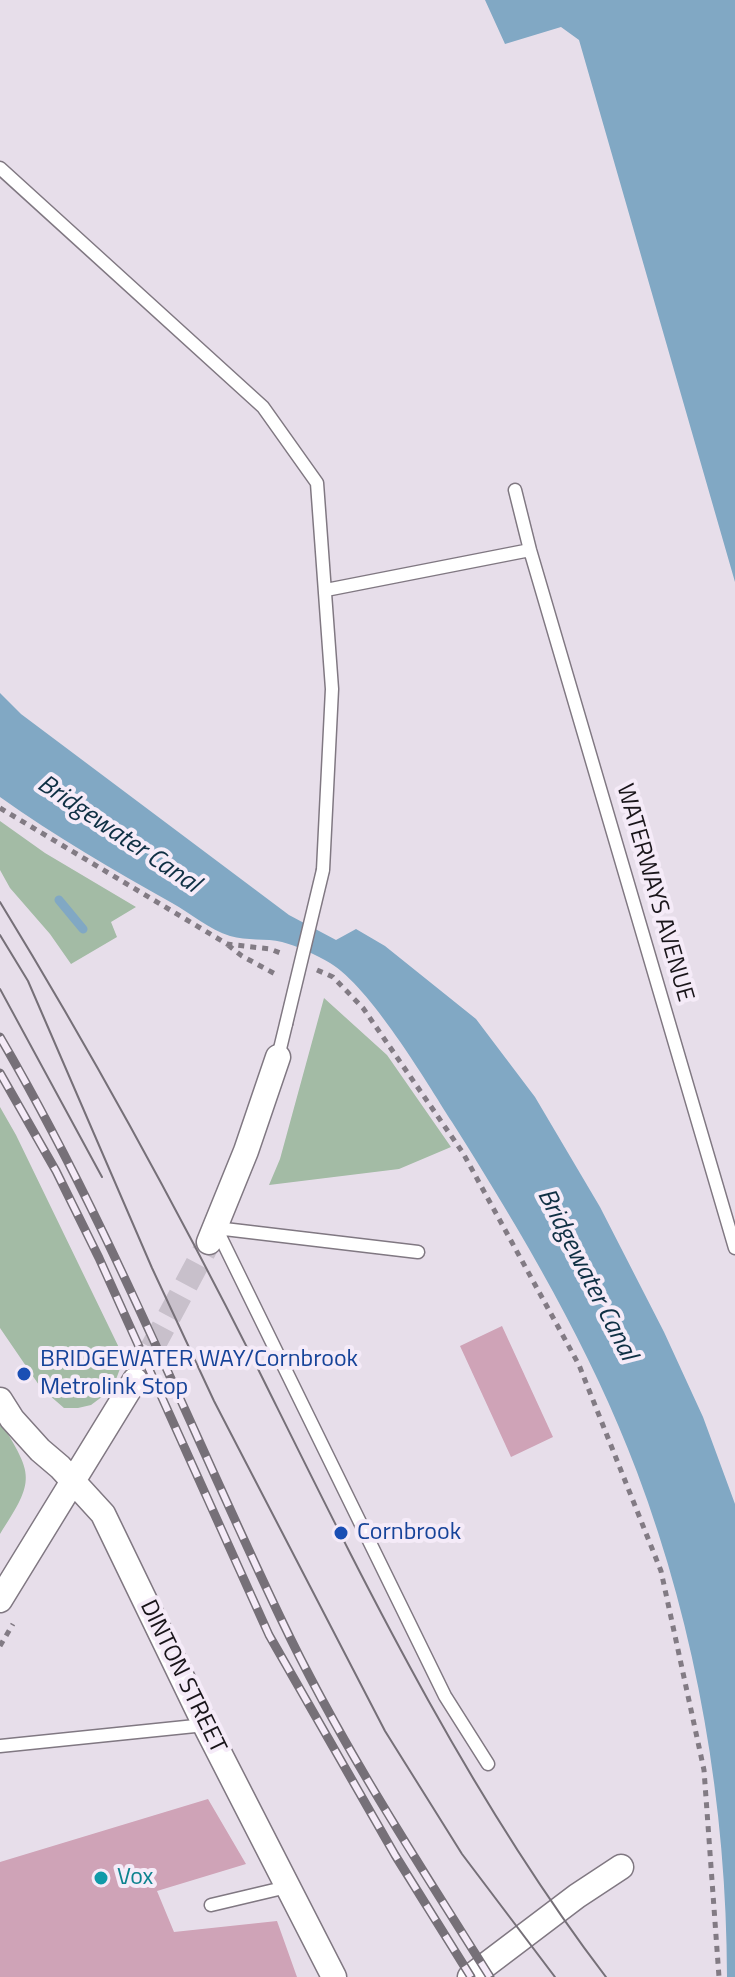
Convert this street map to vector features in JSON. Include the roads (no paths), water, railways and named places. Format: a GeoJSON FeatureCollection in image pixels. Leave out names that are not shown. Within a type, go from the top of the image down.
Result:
{"type":"FeatureCollection","features":[{"type":"Feature","properties":{"kind":"street"},"geometry":{"type":"LineString","coordinates":[[212,1235],[278,1057]]}},
{"type":"Feature","properties":{"kind":"street"},"geometry":{"type":"LineString","coordinates":[[0,1600],[135,1380]]}},
{"type":"Feature","properties":{"kind":"street","name":"DINTON STREET"},"geometry":{"type":"LineString","coordinates":[[0,1400],[12,1419],[103,1514],[205,1725],[334,1977]]}},
{"type":"Feature","properties":{"kind":"street"},"geometry":{"type":"LineString","coordinates":[[0,1575],[31,1549]]}},
{"type":"Feature","properties":{"kind":"street"},"geometry":{"type":"LineString","coordinates":[[470,1977],[577,1896],[621,1867]]}},
{"type":"Feature","properties":{"kind":"lane"},"geometry":{"type":"LineString","coordinates":[[0,168],[263,407],[317,483],[332,689],[323,870],[278,1057]]}},
{"type":"Feature","properties":{"kind":"lane","name":"WATERWAYS AVENUE"},"geometry":{"type":"LineString","coordinates":[[515,490],[735,1248]]}},
{"type":"Feature","properties":{"kind":"lane"},"geometry":{"type":"LineString","coordinates":[[326,590],[530,550]]}},
{"type":"Feature","properties":{"kind":"lane"},"geometry":{"type":"LineString","coordinates":[[212,1235],[418,1252]]}},
{"type":"Feature","properties":{"kind":"lane"},"geometry":{"type":"LineString","coordinates":[[212,1235],[445,1696],[488,1764]]}},
{"type":"Feature","properties":{"kind":"lane"},"geometry":{"type":"LineString","coordinates":[[0,1746],[205,1725]]}},
{"type":"Feature","properties":{"kind":"lane"},"geometry":{"type":"LineString","coordinates":[[211,1905],[287,1887]]}},
{"type":"Feature","properties":{"kind":"water"},"geometry":{"type":"Polygon","coordinates":[[[485,0],[735,0],[735,582],[579,40],[561,27],[505,44],[485,0]]]}},
{"type":"Feature","properties":{"kind":"water","name":"Bridgewater Canal"},"geometry":{"type":"Polygon","coordinates":[[[0,693],[21,714],[289,915],[336,940],[356,929],[385,946],[476,1019],[535,1097],[600,1207],[664,1332],[703,1417],[735,1504],[735,1977],[727,1977],[726,1913],[714,1784],[692,1657],[676,1594],[658,1532],[619,1426],[554,1292],[413,1060],[346,975],[325,960],[294,946],[276,941],[236,938],[215,930],[84,852],[0,797],[0,693]]]}},
{"type":"Feature","properties":{"kind":"waterway","name":"Cornbrook"},"geometry":{"type":"LineString","coordinates":[[59,900],[83,929]]}},
{"type":"Feature","properties":{"kind":"tunnel"},"geometry":{"type":"LineString","coordinates":[[135,1380],[209,1242]]}},
{"type":"Feature","properties":{"kind":"tram line"},"geometry":{"type":"LineString","coordinates":[[0,902],[166,1191],[376,1604],[461,1758],[555,1906],[606,1977]]}},
{"type":"Feature","properties":{"kind":"tram line"},"geometry":{"type":"LineString","coordinates":[[0,935],[28,981],[152,1268],[214,1401],[385,1731],[462,1854],[555,1977]]}},
{"type":"Feature","properties":{"kind":"tram line"},"geometry":{"type":"LineString","coordinates":[[0,989],[102,1177]]}},
{"type":"Feature","properties":{"kind":"railway"},"geometry":{"type":"LineString","coordinates":[[0,1037],[40,1108],[113,1253],[305,1667],[381,1802],[490,1977]]}},
{"type":"Feature","properties":{"kind":"railway"},"geometry":{"type":"LineString","coordinates":[[0,1073],[56,1171],[99,1258],[269,1635],[395,1855],[471,1977]]}},
{"type":"Feature","properties":{"kind":"place","name":"BRIDGEWATER WAY/Cornbrook Metrolink Stop"},"geometry":{"type":"Point","coordinates":[24,1374]}},
{"type":"Feature","properties":{"kind":"place","name":"Cornbrook"},"geometry":{"type":"Point","coordinates":[341,1533]}},
{"type":"Feature","properties":{"kind":"place","name":"Vox"},"geometry":{"type":"Point","coordinates":[101,1878]}}]}
